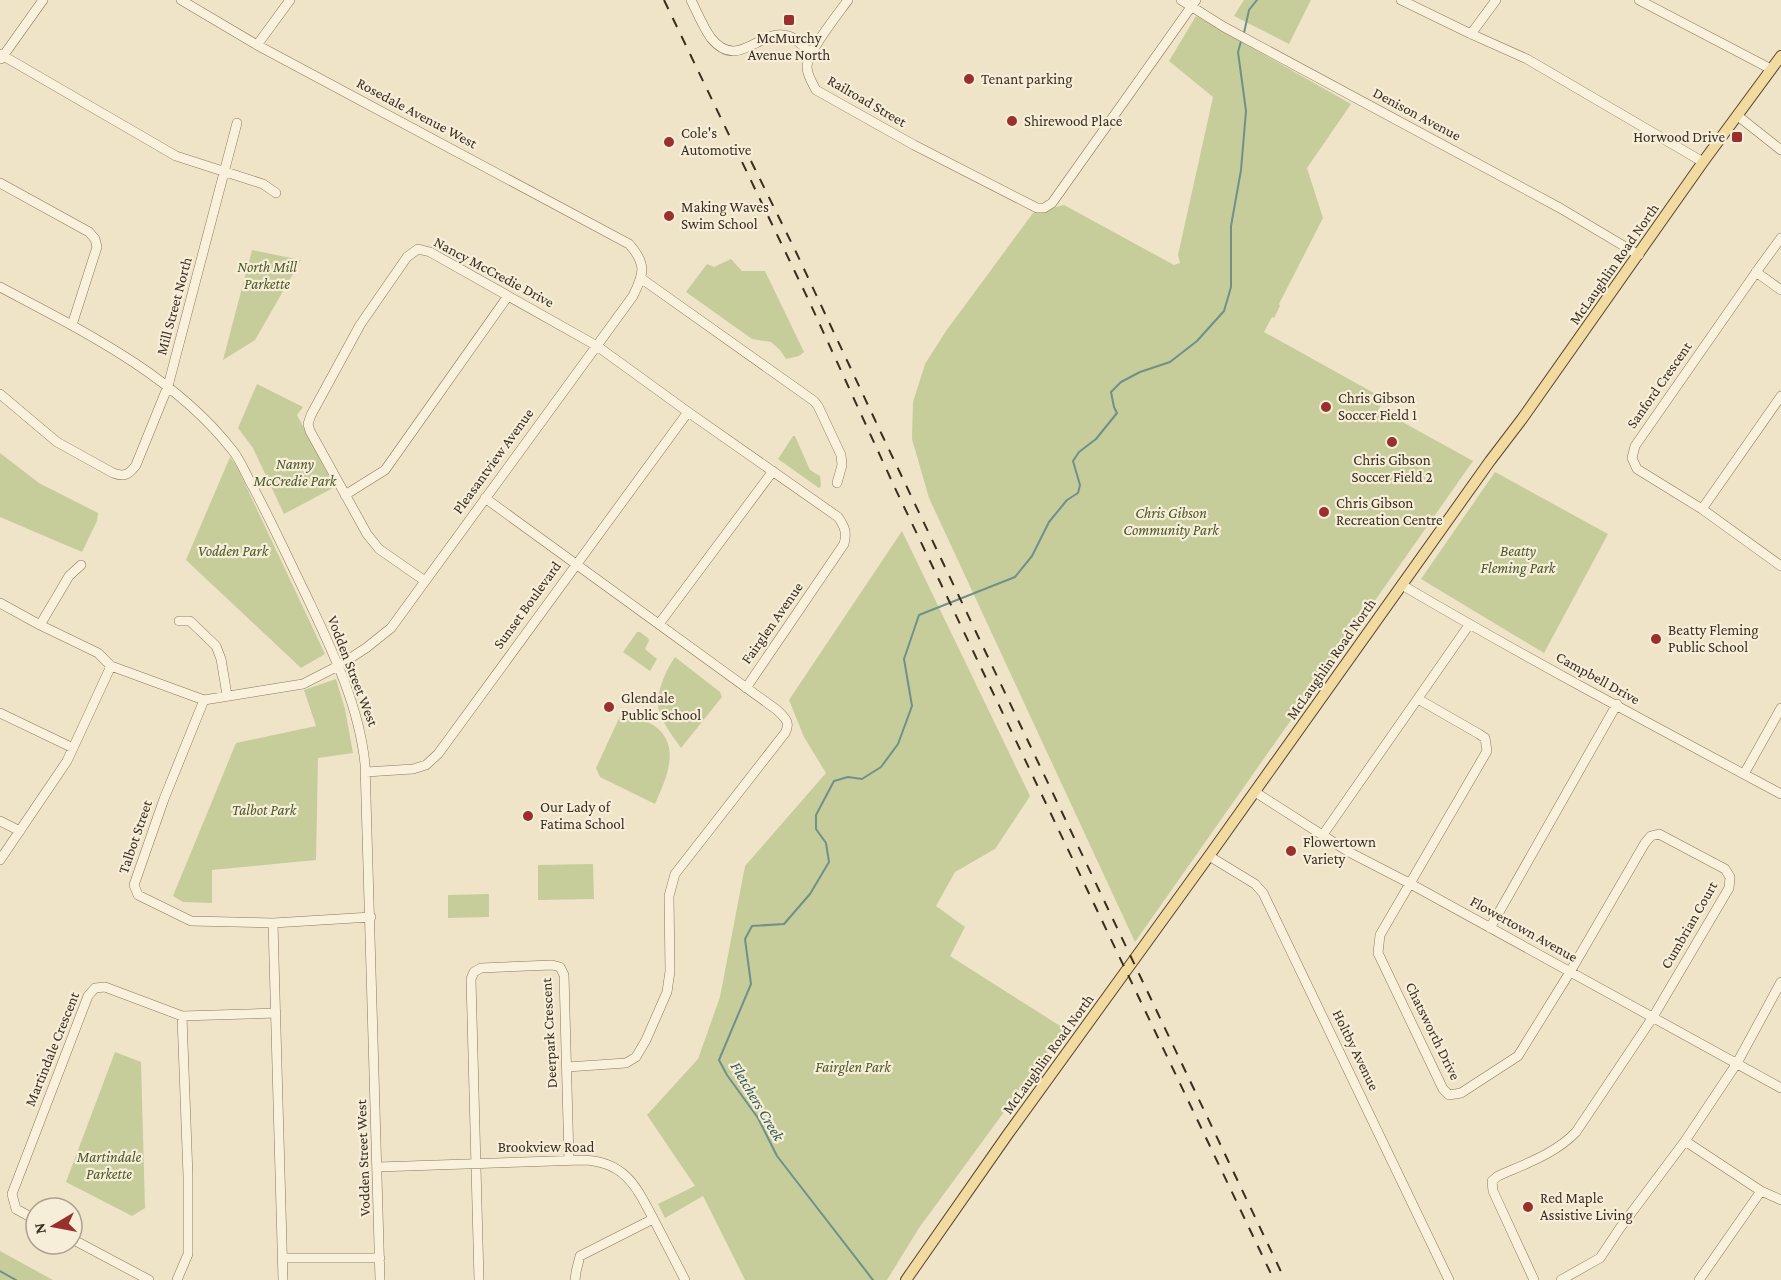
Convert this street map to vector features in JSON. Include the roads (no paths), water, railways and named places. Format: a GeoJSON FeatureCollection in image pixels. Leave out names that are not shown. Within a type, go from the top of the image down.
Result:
{"type":"FeatureCollection","features":[{"type":"Feature","properties":{"kind":"main road","name":"McLaughlin Road North"},"geometry":{"type":"LineString","coordinates":[[906,1280],[1082,1030],[1781,56]]}},
{"type":"Feature","properties":{"kind":"street"},"geometry":{"type":"LineString","coordinates":[[44,0],[1,57],[176,156],[263,184],[276,193]]}},
{"type":"Feature","properties":{"kind":"street","name":"Rosedale Avenue West"},"geometry":{"type":"LineString","coordinates":[[181,0],[201,5],[257,45],[629,244],[638,254],[642,279]]}},
{"type":"Feature","properties":{"kind":"street"},"geometry":{"type":"LineString","coordinates":[[257,45],[290,0]]}},
{"type":"Feature","properties":{"kind":"street"},"geometry":{"type":"LineString","coordinates":[[695,2],[712,38],[727,49],[743,50],[765,38],[780,35],[801,43],[811,54],[848,0]]}},
{"type":"Feature","properties":{"kind":"street","name":"Denison Avenue"},"geometry":{"type":"LineString","coordinates":[[1181,0],[1194,3],[1234,32],[1560,208],[1639,255]]}},
{"type":"Feature","properties":{"kind":"street"},"geometry":{"type":"LineString","coordinates":[[1401,0],[1527,59],[1704,162]]}},
{"type":"Feature","properties":{"kind":"street"},"geometry":{"type":"LineString","coordinates":[[1471,34],[1496,0]]}},
{"type":"Feature","properties":{"kind":"street"},"geometry":{"type":"LineString","coordinates":[[1639,0],[1772,69]]}},
{"type":"Feature","properties":{"kind":"street","name":"Railroad Street"},"geometry":{"type":"LineString","coordinates":[[811,54],[807,66],[811,80],[816,90],[825,96],[1037,208],[1044,208],[1052,203],[1194,3]]}},
{"type":"Feature","properties":{"kind":"street"},"geometry":{"type":"LineString","coordinates":[[1738,116],[1781,150]]}},
{"type":"Feature","properties":{"kind":"street","name":"Mill Street North"},"geometry":{"type":"LineString","coordinates":[[0,394],[57,442],[113,473],[122,476],[131,473],[168,386],[237,123]]}},
{"type":"Feature","properties":{"kind":"street"},"geometry":{"type":"LineString","coordinates":[[0,183],[89,232],[94,238],[96,247],[72,325]]}},
{"type":"Feature","properties":{"kind":"street","name":"Sanford Crescent"},"geometry":{"type":"LineString","coordinates":[[1780,563],[1702,509],[1638,469],[1632,458],[1635,446],[1781,238]]}},
{"type":"Feature","properties":{"kind":"street","name":"Nancy McCredie Drive"},"geometry":{"type":"LineString","coordinates":[[425,581],[379,549],[367,534],[308,424],[310,416],[360,325],[407,257],[418,249],[430,252],[597,346]]}},
{"type":"Feature","properties":{"kind":"street"},"geometry":{"type":"LineString","coordinates":[[1756,272],[1781,290]]}},
{"type":"Feature","properties":{"kind":"street"},"geometry":{"type":"LineString","coordinates":[[642,279],[814,401],[841,455],[842,465],[837,483]]}},
{"type":"Feature","properties":{"kind":"street","name":"Pleasantview Avenue"},"geometry":{"type":"LineString","coordinates":[[204,700],[299,685],[338,666],[391,628],[633,296],[642,279]]}},
{"type":"Feature","properties":{"kind":"street","name":"Vodden Street West"},"geometry":{"type":"LineString","coordinates":[[0,287],[72,325],[168,386],[185,399],[233,452],[268,515],[338,666],[363,739],[366,772],[380,1280]]}},
{"type":"Feature","properties":{"kind":"street"},"geometry":{"type":"LineString","coordinates":[[345,495],[385,470],[508,296]]}},
{"type":"Feature","properties":{"kind":"street","name":"Fairglen Avenue"},"geometry":{"type":"LineString","coordinates":[[567,1067],[626,1063],[636,1057],[646,1040],[667,992],[670,971],[669,896],[675,874],[788,727],[787,719],[746,688],[844,544],[847,534],[838,517],[597,346]]}},
{"type":"Feature","properties":{"kind":"street"},"geometry":{"type":"LineString","coordinates":[[1702,509],[1781,396]]}},
{"type":"Feature","properties":{"kind":"street","name":"Sunset Boulevard"},"geometry":{"type":"LineString","coordinates":[[366,772],[413,769],[426,765],[438,754],[688,412]]}},
{"type":"Feature","properties":{"kind":"street"},"geometry":{"type":"LineString","coordinates":[[659,624],[773,471]]}},
{"type":"Feature","properties":{"kind":"street"},"geometry":{"type":"LineString","coordinates":[[485,498],[746,688]]}},
{"type":"Feature","properties":{"kind":"street"},"geometry":{"type":"LineString","coordinates":[[40,625],[69,576],[81,565]]}},
{"type":"Feature","properties":{"kind":"street","name":"Campbell Drive"},"geometry":{"type":"LineString","coordinates":[[1402,585],[1469,625],[1781,794]]}},
{"type":"Feature","properties":{"kind":"street"},"geometry":{"type":"LineString","coordinates":[[0,603],[98,653],[111,666],[204,700]]}},
{"type":"Feature","properties":{"kind":"street"},"geometry":{"type":"LineString","coordinates":[[179,621],[190,621],[216,646],[222,659],[227,695]]}},
{"type":"Feature","properties":{"kind":"street"},"geometry":{"type":"LineString","coordinates":[[1322,836],[1469,625]]}},
{"type":"Feature","properties":{"kind":"street"},"geometry":{"type":"LineString","coordinates":[[0,860],[67,761],[111,666]]}},
{"type":"Feature","properties":{"kind":"street"},"geometry":{"type":"LineString","coordinates":[[1409,883],[1487,751],[1485,738],[1418,699]]}},
{"type":"Feature","properties":{"kind":"street","name":"Talbot Street"},"geometry":{"type":"LineString","coordinates":[[204,700],[164,799],[134,885],[138,895],[191,921],[273,923],[371,917]]}},
{"type":"Feature","properties":{"kind":"street"},"geometry":{"type":"LineString","coordinates":[[1490,928],[1617,704]]}},
{"type":"Feature","properties":{"kind":"street"},"geometry":{"type":"LineString","coordinates":[[1744,774],[1781,708]]}},
{"type":"Feature","properties":{"kind":"street"},"geometry":{"type":"LineString","coordinates":[[0,712],[73,748]]}},
{"type":"Feature","properties":{"kind":"street","name":"Flowertown Avenue"},"geometry":{"type":"LineString","coordinates":[[1255,792],[1349,852],[1781,1088]]}},
{"type":"Feature","properties":{"kind":"street"},"geometry":{"type":"LineString","coordinates":[[0,821],[20,831]]}},
{"type":"Feature","properties":{"kind":"street","name":"Cumbrian Court"},"geometry":{"type":"LineString","coordinates":[[1570,972],[1651,836],[1659,834],[1725,869],[1730,877],[1729,888],[1653,1017]]}},
{"type":"Feature","properties":{"kind":"street","name":"Holtby Avenue"},"geometry":{"type":"LineString","coordinates":[[1209,856],[1255,884],[1263,893],[1449,1280]]}},
{"type":"Feature","properties":{"kind":"street","name":"Chatsworth Drive"},"geometry":{"type":"LineString","coordinates":[[1409,883],[1380,935],[1378,953],[1443,1089],[1449,1095],[1461,1093],[1518,1056],[1570,972]]}},
{"type":"Feature","properties":{"kind":"street"},"geometry":{"type":"LineString","coordinates":[[273,923],[283,1280]]}},
{"type":"Feature","properties":{"kind":"street","name":"Deerpark Crescent"},"geometry":{"type":"LineString","coordinates":[[476,1163],[471,979],[474,972],[481,968],[552,965],[560,967],[564,975],[569,1160]]}},
{"type":"Feature","properties":{"kind":"street"},"geometry":{"type":"LineString","coordinates":[[1561,1280],[1600,1258],[1685,1141],[1737,1063],[1781,982]]}},
{"type":"Feature","properties":{"kind":"street","name":"Martindale Crescent"},"geometry":{"type":"LineString","coordinates":[[24,1213],[16,1209],[12,1194],[88,996],[95,988],[105,987],[182,1016],[276,1013]]}},
{"type":"Feature","properties":{"kind":"street"},"geometry":{"type":"LineString","coordinates":[[177,1280],[188,1254],[188,1176],[182,1016]]}},
{"type":"Feature","properties":{"kind":"street"},"geometry":{"type":"LineString","coordinates":[[1534,1280],[1493,1191],[1492,1181],[1565,1144],[1576,1132],[1653,1017]]}},
{"type":"Feature","properties":{"kind":"street"},"geometry":{"type":"LineString","coordinates":[[1685,1141],[1761,1191],[1781,1200]]}},
{"type":"Feature","properties":{"kind":"street","name":"Brookview Road"},"geometry":{"type":"LineString","coordinates":[[378,1167],[569,1160],[598,1161],[610,1165],[635,1185],[685,1280]]}},
{"type":"Feature","properties":{"kind":"street"},"geometry":{"type":"LineString","coordinates":[[476,1163],[478,1280]]}},
{"type":"Feature","properties":{"kind":"street"},"geometry":{"type":"LineString","coordinates":[[1699,1280],[1761,1191]]}},
{"type":"Feature","properties":{"kind":"street"},"geometry":{"type":"LineString","coordinates":[[575,1280],[580,1256],[653,1219]]}},
{"type":"Feature","properties":{"kind":"street"},"geometry":{"type":"LineString","coordinates":[[84,1245],[149,1280]]}},
{"type":"Feature","properties":{"kind":"street"},"geometry":{"type":"LineString","coordinates":[[283,1258],[380,1258]]}},
{"type":"Feature","properties":{"kind":"waterway"},"geometry":{"type":"LineString","coordinates":[[1244,33],[1249,10],[1257,0]]}},
{"type":"Feature","properties":{"kind":"waterway","name":"Fletchers Creek"},"geometry":{"type":"LineString","coordinates":[[873,1280],[777,1156],[758,1118],[719,1060],[751,984],[745,939],[752,926],[784,924],[810,894],[829,862],[826,843],[816,829],[816,815],[834,781],[848,777],[862,779],[881,767],[898,744],[912,706],[904,659],[919,615],[1015,577],[1032,556],[1049,522],[1067,500],[1078,493],[1080,485],[1073,461],[1079,452],[1096,439],[1117,413],[1111,392],[1121,382],[1140,372],[1170,362],[1197,341],[1224,311],[1231,287],[1231,226],[1241,170],[1246,111],[1238,52],[1241,41]]}},
{"type":"Feature","properties":{"kind":"waterway"},"geometry":{"type":"LineString","coordinates":[[0,1271],[16,1280]]}},
{"type":"Feature","properties":{"kind":"railway"},"geometry":{"type":"LineString","coordinates":[[664,0],[1274,1280]]}},
{"type":"Feature","properties":{"kind":"railway"},"geometry":{"type":"LineString","coordinates":[[751,161],[1285,1280]]}},
{"type":"Feature","properties":{"kind":"place","name":"McMurchy Avenue North"},"geometry":{"type":"Point","coordinates":[789,20]}},
{"type":"Feature","properties":{"kind":"place","name":"Tenant parking"},"geometry":{"type":"Point","coordinates":[969,79]}},
{"type":"Feature","properties":{"kind":"place","name":"Shirewood Place"},"geometry":{"type":"Point","coordinates":[1012,121]}},
{"type":"Feature","properties":{"kind":"place","name":"Horwood Drive"},"geometry":{"type":"Point","coordinates":[1737,137]}},
{"type":"Feature","properties":{"kind":"place","name":"Cole's Automotive"},"geometry":{"type":"Point","coordinates":[669,142]}},
{"type":"Feature","properties":{"kind":"place","name":"Making Waves Swim School"},"geometry":{"type":"Point","coordinates":[669,216]}},
{"type":"Feature","properties":{"kind":"place","name":"Chris Gibson Soccer Field 1"},"geometry":{"type":"Point","coordinates":[1326,407]}},
{"type":"Feature","properties":{"kind":"place","name":"Chris Gibson Soccer Field 2"},"geometry":{"type":"Point","coordinates":[1392,442]}},
{"type":"Feature","properties":{"kind":"place","name":"Chris Gibson Recreation Centre"},"geometry":{"type":"Point","coordinates":[1324,512]}},
{"type":"Feature","properties":{"kind":"place","name":"Beatty Fleming Public School"},"geometry":{"type":"Point","coordinates":[1656,639]}},
{"type":"Feature","properties":{"kind":"place","name":"Glendale Public School"},"geometry":{"type":"Point","coordinates":[609,707]}},
{"type":"Feature","properties":{"kind":"place","name":"Our Lady of Fatima School"},"geometry":{"type":"Point","coordinates":[528,816]}},
{"type":"Feature","properties":{"kind":"place","name":"Flowertown Variety"},"geometry":{"type":"Point","coordinates":[1291,851]}},
{"type":"Feature","properties":{"kind":"place","name":"Red Maple Assistive Living"},"geometry":{"type":"Point","coordinates":[1528,1207]}},
{"type":"Feature","properties":{"kind":"park label","name":"North Mill Parkette"},"geometry":{"type":"Point","coordinates":[267,276]}},
{"type":"Feature","properties":{"kind":"park label","name":"Nanny McCredie Park"},"geometry":{"type":"Point","coordinates":[295,472]}},
{"type":"Feature","properties":{"kind":"park label","name":"Chris Gibson Community Park"},"geometry":{"type":"Point","coordinates":[1171,522]}},
{"type":"Feature","properties":{"kind":"park label","name":"Vodden Park"},"geometry":{"type":"Point","coordinates":[233,551]}},
{"type":"Feature","properties":{"kind":"park label","name":"Beatty Fleming Park"},"geometry":{"type":"Point","coordinates":[1518,560]}},
{"type":"Feature","properties":{"kind":"park label","name":"Talbot Park"},"geometry":{"type":"Point","coordinates":[264,810]}},
{"type":"Feature","properties":{"kind":"park label","name":"Fairglen Park"},"geometry":{"type":"Point","coordinates":[853,1067]}},
{"type":"Feature","properties":{"kind":"park label","name":"Martindale Parkette"},"geometry":{"type":"Point","coordinates":[109,1166]}}]}
